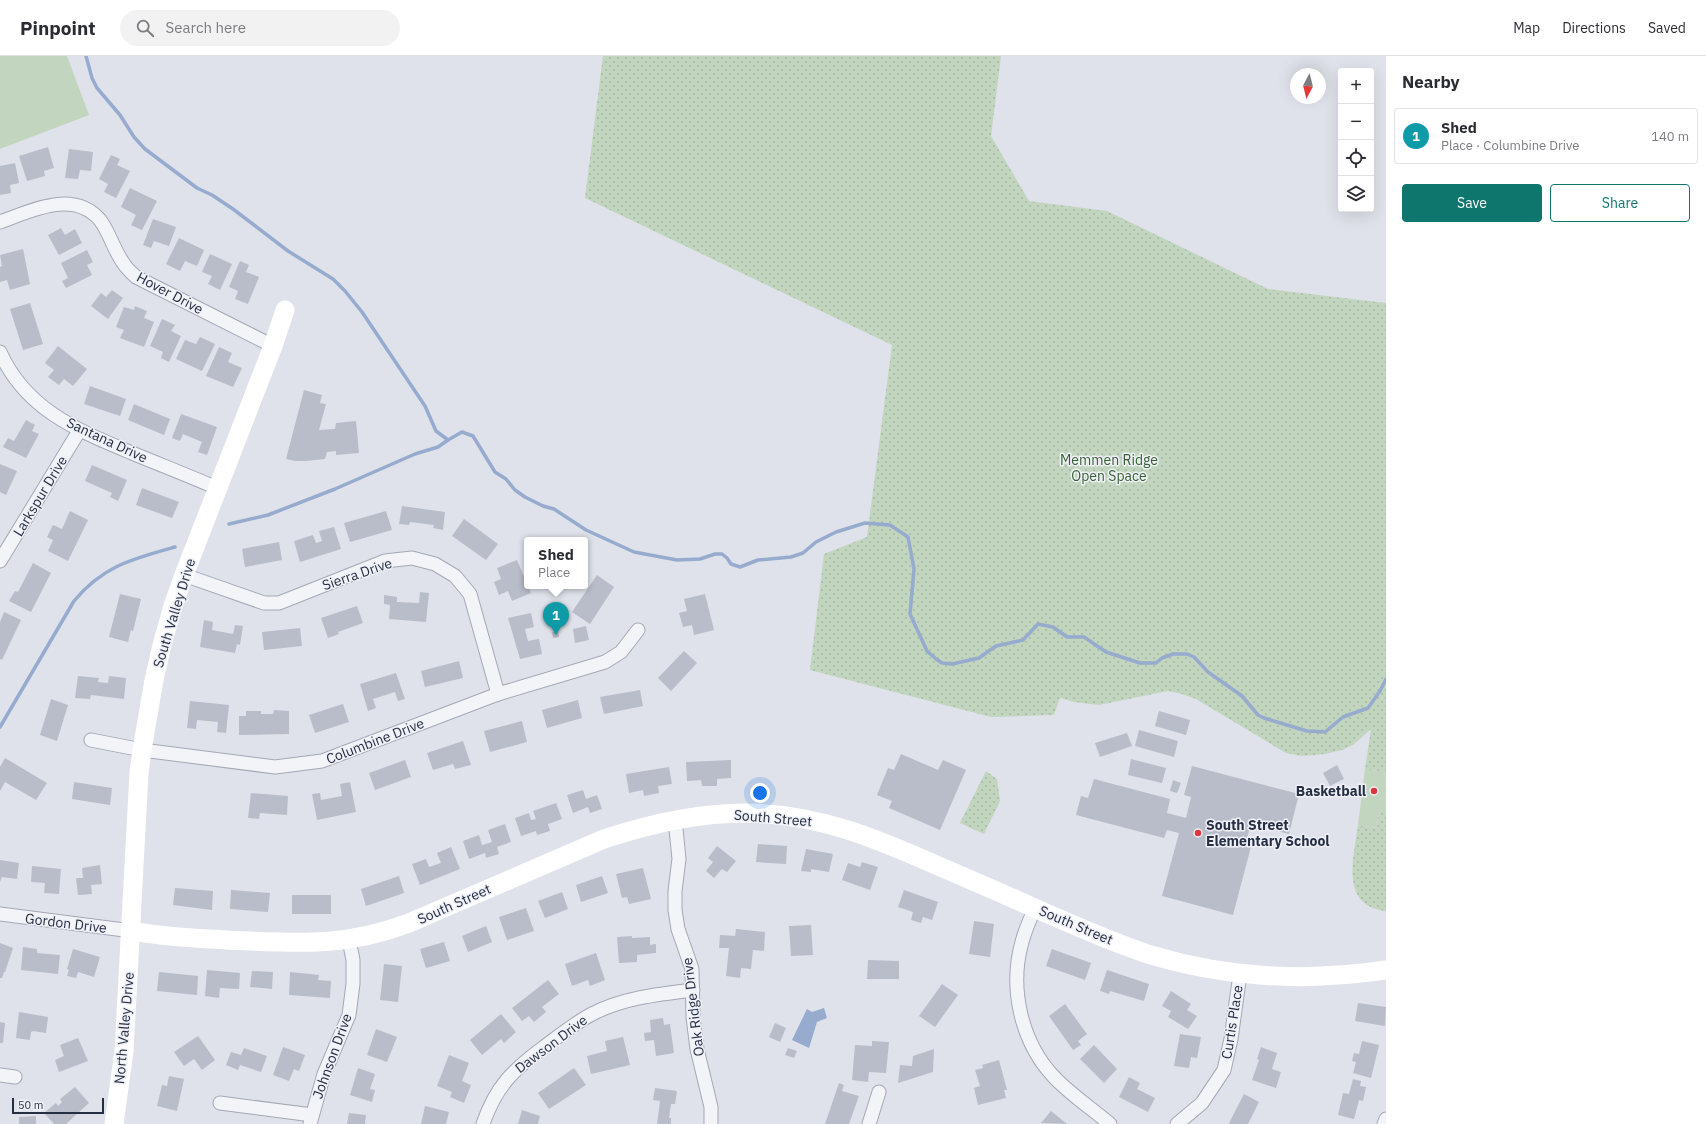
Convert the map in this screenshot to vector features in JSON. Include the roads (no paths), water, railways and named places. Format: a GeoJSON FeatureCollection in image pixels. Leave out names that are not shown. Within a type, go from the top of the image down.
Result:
{"type":"FeatureCollection","features":[{"type":"Feature","properties":{"kind":"street","name":"Hover Drive"},"geometry":{"type":"LineString","coordinates":[[0,222],[43,207],[63,203],[84,207],[100,220],[124,264],[136,277],[273,346]]}},
{"type":"Feature","properties":{"kind":"street","name":"South Valley Drive"},"geometry":{"type":"LineString","coordinates":[[132,931],[137,803],[142,750],[162,644],[184,575],[273,346],[285,310]]}},
{"type":"Feature","properties":{"kind":"street","name":"Santana Drive"},"geometry":{"type":"LineString","coordinates":[[0,352],[7,368],[26,392],[47,409],[79,431],[217,488]]}},
{"type":"Feature","properties":{"kind":"street","name":"Larkspur Drive"},"geometry":{"type":"LineString","coordinates":[[0,561],[79,431]]}},
{"type":"Feature","properties":{"kind":"street","name":"Sierra Drive"},"geometry":{"type":"LineString","coordinates":[[184,575],[264,603],[279,603],[385,561],[412,558],[436,564],[455,576],[470,594],[498,694]]}},
{"type":"Feature","properties":{"kind":"street","name":"Columbine Drive"},"geometry":{"type":"LineString","coordinates":[[91,740],[142,750],[276,768],[322,761],[498,694],[605,662],[621,652],[638,630]]}},
{"type":"Feature","properties":{"kind":"street","name":"South Street"},"geometry":{"type":"LineString","coordinates":[[132,931],[155,936],[293,943],[324,943],[350,940],[379,934],[409,923],[604,839],[650,824],[675,819],[721,814],[751,813],[788,816],[841,827],[883,842],[1106,938],[1150,954],[1194,966],[1240,974],[1278,977],[1344,975],[1386,970]]}},
{"type":"Feature","properties":{"kind":"street","name":"Oak Ridge Drive"},"geometry":{"type":"LineString","coordinates":[[675,819],[679,859],[675,891],[675,910],[678,929],[690,962],[693,990],[693,1017],[697,1049],[711,1107],[711,1124]]}},
{"type":"Feature","properties":{"kind":"street"},"geometry":{"type":"LineString","coordinates":[[1034,908],[1022,943],[1017,973],[1019,1008],[1027,1034],[1040,1060],[1053,1076],[1063,1086],[1110,1124]]}},
{"type":"Feature","properties":{"kind":"street","name":"Gordon Drive"},"geometry":{"type":"LineString","coordinates":[[0,914],[132,931]]}},
{"type":"Feature","properties":{"kind":"street","name":"North Valley Drive"},"geometry":{"type":"LineString","coordinates":[[114,1124],[124,1051],[132,931]]}},
{"type":"Feature","properties":{"kind":"street","name":"Johnson Drive"},"geometry":{"type":"LineString","coordinates":[[311,1120],[324,1074],[349,1015],[353,984],[353,960],[350,940]]}},
{"type":"Feature","properties":{"kind":"street","name":"Curtis Place"},"geometry":{"type":"LineString","coordinates":[[1177,1124],[1202,1103],[1224,1070],[1231,1039],[1240,974]]}},
{"type":"Feature","properties":{"kind":"street","name":"Dawson Drive"},"geometry":{"type":"LineString","coordinates":[[483,1124],[494,1099],[508,1077],[525,1061],[584,1018],[604,1009],[638,998],[693,990]]}},
{"type":"Feature","properties":{"kind":"street"},"geometry":{"type":"LineString","coordinates":[[0,1075],[16,1077]]}},
{"type":"Feature","properties":{"kind":"street"},"geometry":{"type":"LineString","coordinates":[[869,1124],[879,1092]]}},
{"type":"Feature","properties":{"kind":"street"},"geometry":{"type":"LineString","coordinates":[[220,1103],[311,1120]]}},
{"type":"Feature","properties":{"kind":"street"},"geometry":{"type":"LineString","coordinates":[[1384,1124],[1386,1119]]}},
{"type":"Feature","properties":{"kind":"water"},"geometry":{"type":"Polygon","coordinates":[[[824,1008],[827,1018],[817,1022],[809,1048],[792,1040],[807,1009],[812,1012],[824,1008]]]}},
{"type":"Feature","properties":{"kind":"waterway"},"geometry":{"type":"LineString","coordinates":[[86,56],[92,78],[97,88],[120,115],[134,137],[145,149],[197,188],[212,195],[233,209],[288,251],[333,279],[345,291],[362,312],[425,406],[436,431],[448,440],[462,432],[473,436],[495,472],[506,479],[515,490],[543,506],[554,509],[586,530],[634,552],[677,560],[700,559],[715,554],[722,554],[731,564],[740,567],[758,560],[791,557],[803,553],[816,542],[836,532],[865,523],[890,525],[908,537],[914,569],[910,614],[927,651],[942,663],[952,664],[979,658],[996,646],[1023,640],[1038,624],[1053,627],[1067,637],[1084,637],[1106,652],[1140,663],[1156,663],[1162,658],[1173,654],[1187,654],[1194,657],[1208,672],[1242,696],[1258,715],[1307,731],[1325,732],[1343,717],[1368,708],[1380,691],[1386,679]]}},
{"type":"Feature","properties":{"kind":"waterway"},"geometry":{"type":"LineString","coordinates":[[229,524],[268,515],[335,489],[415,454],[438,447],[448,440]]}},
{"type":"Feature","properties":{"kind":"waterway"},"geometry":{"type":"LineString","coordinates":[[0,727],[74,601],[85,589],[96,579],[119,565],[175,547]]}},
{"type":"Feature","properties":{"kind":"place","name":"Shed"},"geometry":{"type":"Point","coordinates":[556,635]}},
{"type":"Feature","properties":{"kind":"place","name":"Basketball"},"geometry":{"type":"Point","coordinates":[1374,791]}},
{"type":"Feature","properties":{"kind":"place","name":"South Street Elementary School"},"geometry":{"type":"Point","coordinates":[1198,833]}},
{"type":"Feature","properties":{"kind":"park label","name":"Memmen Ridge Open Space"},"geometry":{"type":"Point","coordinates":[1109,468]}}]}
